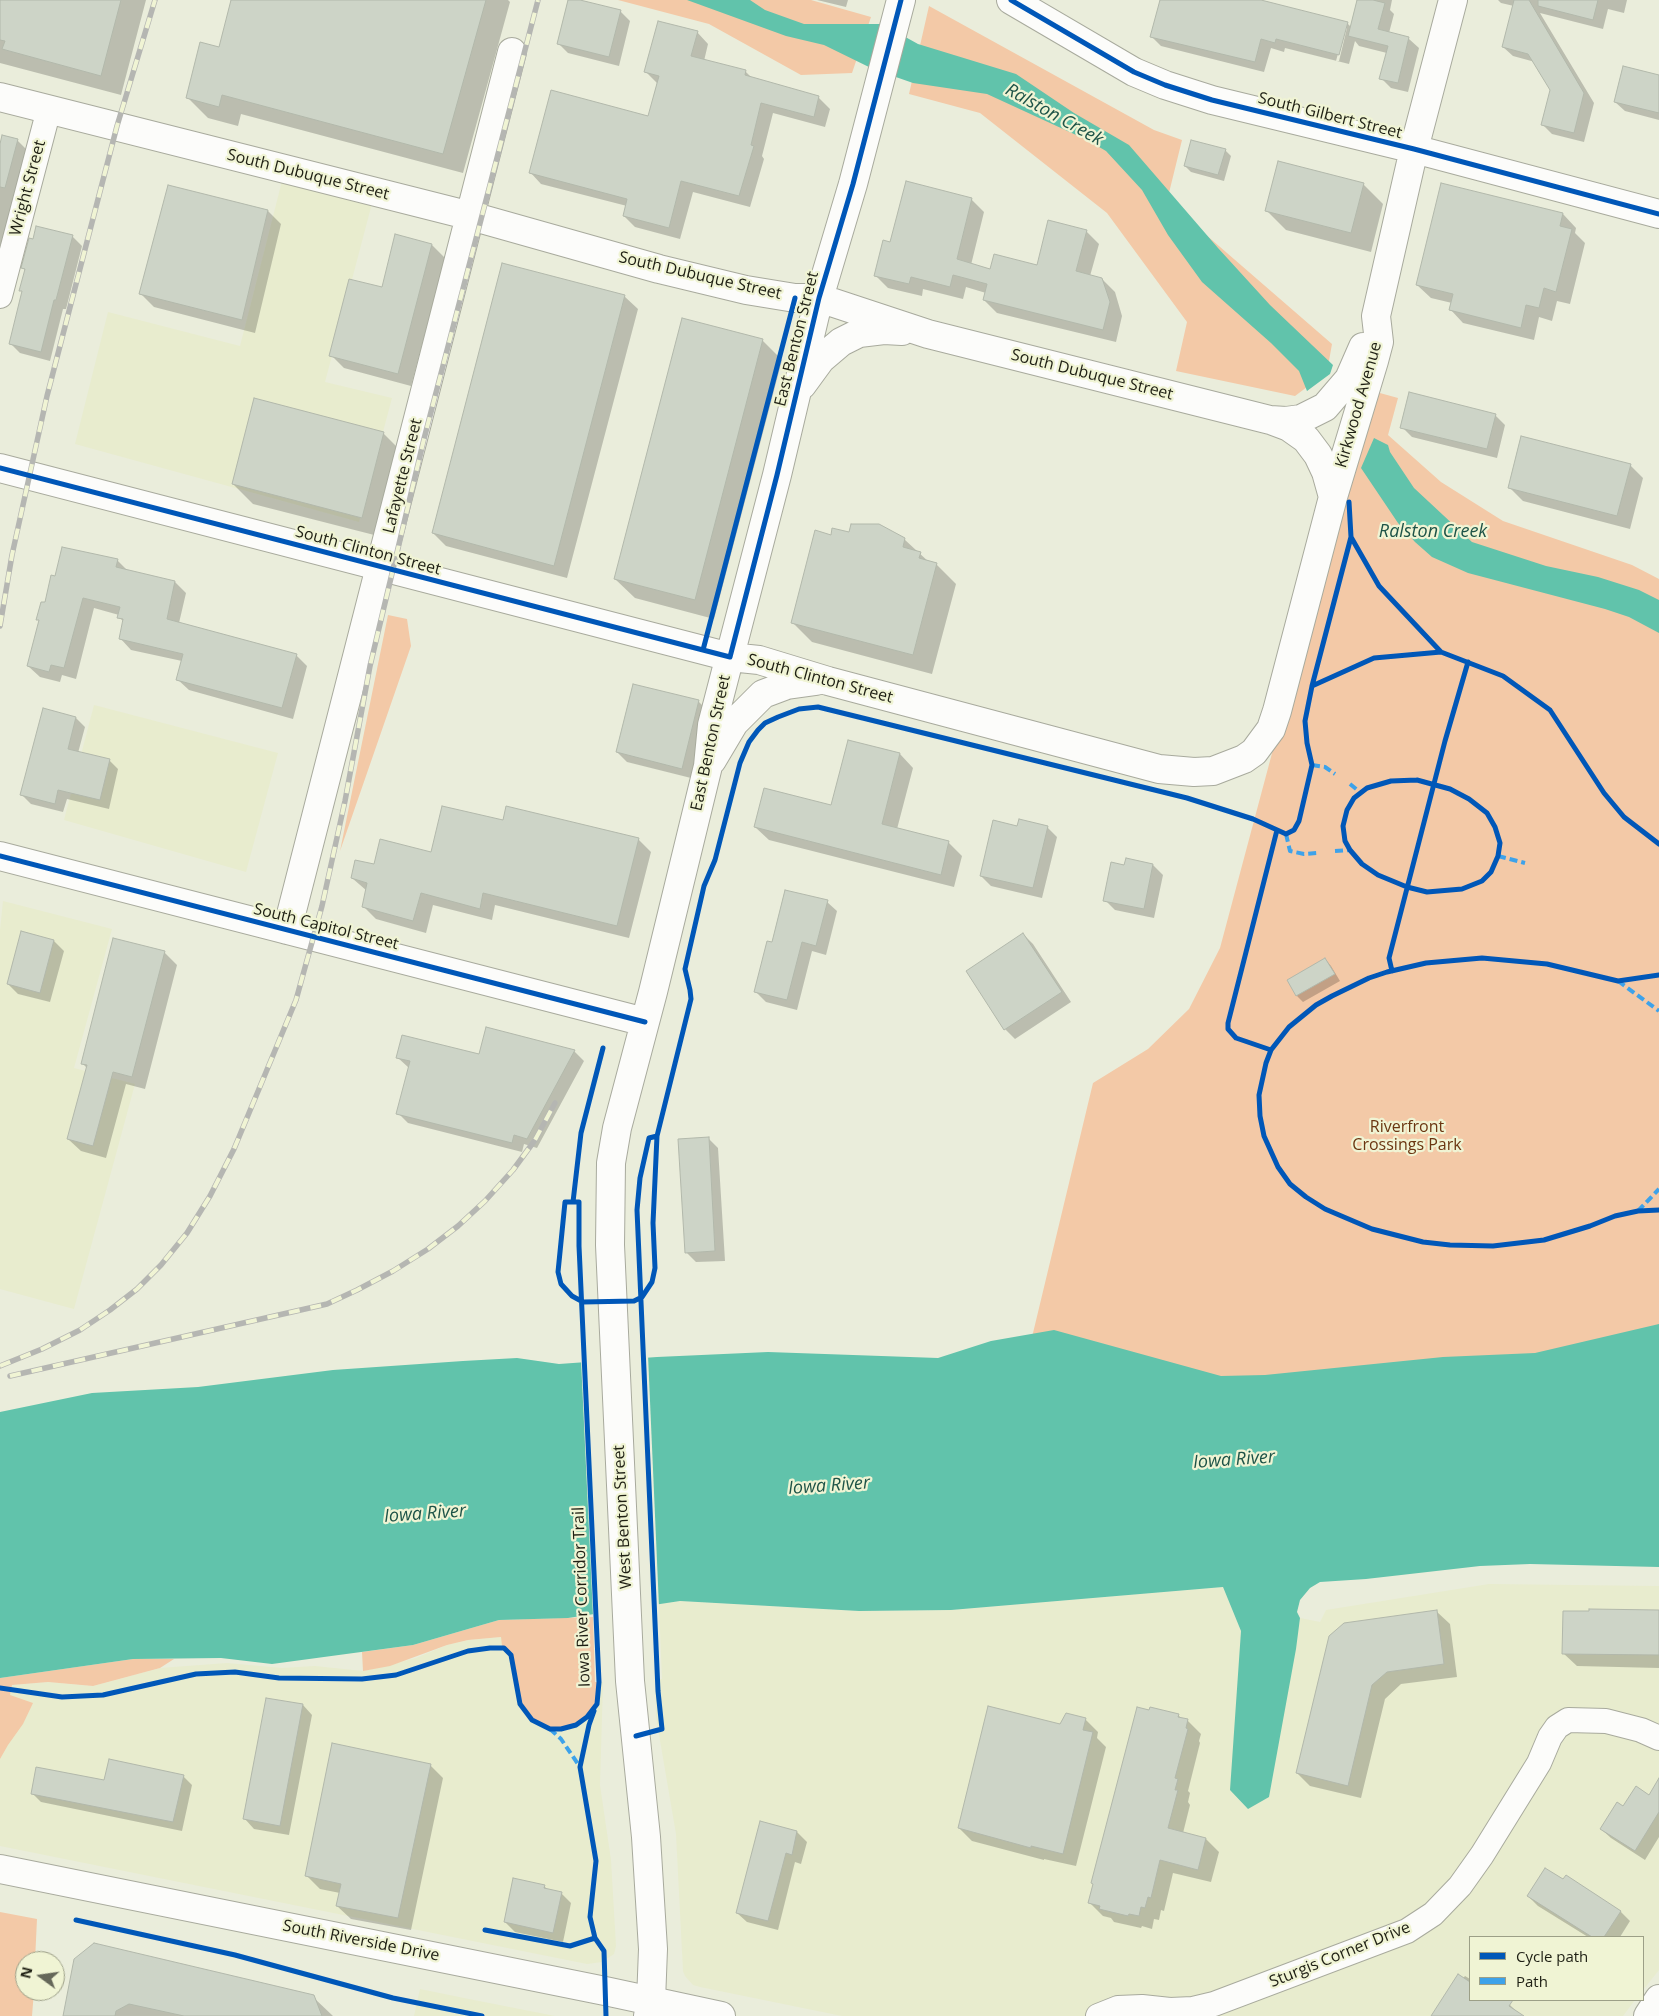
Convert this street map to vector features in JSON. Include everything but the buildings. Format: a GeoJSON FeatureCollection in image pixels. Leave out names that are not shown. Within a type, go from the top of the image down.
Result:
{"type":"FeatureCollection","features":[{"type":"Feature","properties":{"kind":"street","name":"South Gilbert Street"},"geometry":{"type":"LineString","coordinates":[[1011,0],[1134,72],[1165,85],[1212,100],[1414,149],[1659,214]]}},
{"type":"Feature","properties":{"kind":"street","name":"Kirkwood Avenue"},"geometry":{"type":"LineString","coordinates":[[1234,764],[1254,752],[1271,729],[1274,720],[1333,497],[1379,342],[1376,316],[1414,149],[1453,0]]}},
{"type":"Feature","properties":{"kind":"street","name":"East Benton Street"},"geometry":{"type":"LineString","coordinates":[[645,1022],[708,766],[712,725],[818,298],[853,184],[900,5]]}},
{"type":"Feature","properties":{"kind":"street","name":"Lafayette Street"},"geometry":{"type":"LineString","coordinates":[[287,930],[512,52]]}},
{"type":"Feature","properties":{"kind":"street","name":"South Dubuque Street"},"geometry":{"type":"LineString","coordinates":[[0,97],[470,216],[659,269],[746,290],[795,298],[818,298],[928,334],[1270,420],[1286,421],[1301,419],[1325,407],[1349,379],[1376,316]]}},
{"type":"Feature","properties":{"kind":"street","name":"Wright Street"},"geometry":{"type":"LineString","coordinates":[[0,296],[48,109]]}},
{"type":"Feature","properties":{"kind":"street"},"geometry":{"type":"LineString","coordinates":[[796,392],[821,359],[841,342],[859,333],[884,330],[928,334]]}},
{"type":"Feature","properties":{"kind":"street"},"geometry":{"type":"LineString","coordinates":[[1270,420],[1289,427],[1300,435],[1318,455],[1326,472],[1333,497]]}},
{"type":"Feature","properties":{"kind":"street","name":"South Clinton Street"},"geometry":{"type":"LineString","coordinates":[[0,468],[730,657],[759,660],[828,681],[1158,769],[1194,772],[1213,771],[1234,764]]}},
{"type":"Feature","properties":{"kind":"street"},"geometry":{"type":"LineString","coordinates":[[708,766],[734,723],[763,694],[787,685],[810,681],[828,681]]}},
{"type":"Feature","properties":{"kind":"street","name":"South Capitol Street"},"geometry":{"type":"LineString","coordinates":[[0,856],[645,1022]]}},
{"type":"Feature","properties":{"kind":"street","name":"West Benton Street"},"geometry":{"type":"LineString","coordinates":[[645,1022],[617,1128],[611,1163],[610,1245],[630,1681],[653,1949],[649,2008]]}},
{"type":"Feature","properties":{"kind":"street","name":"Sturgis Corner Drive"},"geometry":{"type":"LineString","coordinates":[[1098,2016],[1118,2008],[1142,2007],[1170,2010],[1193,2009],[1214,2004],[1407,1931],[1434,1914],[1460,1886],[1539,1763],[1550,1737],[1557,1727],[1568,1720],[1606,1721],[1641,1730],[1659,1738]]}},
{"type":"Feature","properties":{"kind":"street","name":"South Riverside Drive"},"geometry":{"type":"LineString","coordinates":[[0,1869],[649,2008],[721,2016]]}},
{"type":"Feature","properties":{"kind":"street"},"geometry":{"type":"LineString","coordinates":[[1648,2016],[1659,1999]]}},
{"type":"Feature","properties":{"kind":"shaded area"},"geometry":{"type":"Polygon","coordinates":[[[282,181],[375,192],[325,382],[392,398],[359,522],[75,444],[108,312],[240,346],[282,181]]]}},
{"type":"Feature","properties":{"kind":"shaded area"},"geometry":{"type":"Polygon","coordinates":[[[94,705],[278,753],[246,872],[64,820],[94,705]]]}},
{"type":"Feature","properties":{"kind":"shaded area"},"geometry":{"type":"Polygon","coordinates":[[[3,901],[112,929],[74,1068],[135,1084],[74,1309],[0,1289],[0,930],[3,901]]]}},
{"type":"Feature","properties":{"kind":"shaded area"},"geometry":{"type":"Polygon","coordinates":[[[1489,1584],[1659,1586],[1659,1970],[1644,1989],[1644,1936],[1469,1936],[1469,2001],[1634,2001],[1623,2016],[842,2016],[700,1987],[693,1985],[685,1976],[683,1971],[676,1834],[656,1717],[655,1680],[662,1679],[659,1604],[680,1601],[859,1611],[951,1610],[1223,1587],[1241,1631],[1240,1663],[1269,1797],[1300,1618],[1320,1622],[1326,1610],[1489,1584]]]}},
{"type":"Feature","properties":{"kind":"shaded area"},"geometry":{"type":"Polygon","coordinates":[[[501,1637],[504,1648],[511,1655],[520,1704],[532,1720],[597,1704],[599,1682],[603,1682],[600,1785],[611,1860],[616,1946],[614,1954],[602,1962],[587,1964],[0,1846],[0,1678],[12,1685],[48,1682],[93,1686],[160,1668],[227,1663],[282,1668],[315,1666],[363,1671],[416,1658],[447,1645],[468,1640],[501,1637]]]}},
{"type":"Feature","properties":{"kind":"shaded area"},"geometry":{"type":"Polygon","coordinates":[[[420,1989],[469,1999],[555,2016],[414,2016],[420,1989]]]}},
{"type":"Feature","properties":{"kind":"green space"},"geometry":{"type":"Polygon","coordinates":[[[618,0],[811,0],[871,17],[852,73],[801,75],[709,24],[618,0]]]}},
{"type":"Feature","properties":{"kind":"green space"},"geometry":{"type":"Polygon","coordinates":[[[929,6],[1154,130],[1182,140],[1167,201],[1332,344],[1327,372],[1295,396],[1176,371],[1187,322],[1107,213],[980,113],[909,94],[929,6]]]}},
{"type":"Feature","properties":{"kind":"green space","name":"Riverfront Crossings Park"},"geometry":{"type":"Polygon","coordinates":[[[1369,390],[1398,398],[1388,435],[1441,482],[1503,521],[1632,565],[1659,579],[1659,1367],[1292,1401],[1027,1358],[1093,1083],[1148,1049],[1189,1009],[1220,948],[1369,390]]]}},
{"type":"Feature","properties":{"kind":"green space"},"geometry":{"type":"Polygon","coordinates":[[[388,615],[407,619],[411,646],[340,851],[388,615]]]}},
{"type":"Feature","properties":{"kind":"green space"},"geometry":{"type":"Polygon","coordinates":[[[593,1617],[595,1682],[599,1682],[597,1704],[587,1717],[576,1725],[561,1729],[550,1729],[532,1720],[520,1704],[511,1655],[502,1646],[501,1637],[468,1640],[447,1645],[390,1666],[363,1671],[362,1652],[413,1645],[499,1620],[593,1617]]]}},
{"type":"Feature","properties":{"kind":"green space"},"geometry":{"type":"Polygon","coordinates":[[[133,1659],[174,1659],[160,1668],[93,1686],[48,1682],[12,1685],[10,1695],[33,1703],[23,1724],[0,1759],[0,1678],[133,1659]]]}},
{"type":"Feature","properties":{"kind":"green space"},"geometry":{"type":"Polygon","coordinates":[[[0,1912],[37,1919],[35,1951],[15,1951],[15,2001],[33,2001],[32,2016],[0,2016],[0,1912]]]}},
{"type":"Feature","properties":{"kind":"water","name":"Ralston Creek"},"geometry":{"type":"Polygon","coordinates":[[[687,0],[750,0],[765,10],[804,24],[882,24],[918,44],[1016,74],[1074,113],[1129,145],[1270,305],[1333,365],[1330,374],[1307,391],[1299,371],[1271,343],[1202,282],[1168,235],[1142,190],[1106,151],[1087,140],[987,94],[913,83],[873,69],[824,45],[786,36],[687,0]]]}},
{"type":"Feature","properties":{"kind":"water","name":"Ralston Creek"},"geometry":{"type":"Polygon","coordinates":[[[1374,438],[1388,445],[1390,452],[1414,488],[1472,542],[1546,566],[1598,577],[1639,590],[1659,600],[1659,633],[1629,617],[1468,573],[1432,557],[1398,523],[1361,468],[1374,438]]]}},
{"type":"Feature","properties":{"kind":"water","name":"Iowa River"},"geometry":{"type":"Polygon","coordinates":[[[1659,1324],[1659,1567],[1530,1564],[1480,1566],[1366,1579],[1320,1582],[1310,1588],[1300,1600],[1297,1612],[1300,1618],[1296,1649],[1269,1797],[1248,1809],[1230,1790],[1241,1631],[1223,1587],[951,1610],[859,1611],[680,1601],[568,1618],[499,1620],[413,1645],[272,1664],[221,1658],[133,1659],[0,1678],[0,1412],[92,1393],[198,1387],[333,1370],[463,1361],[517,1358],[559,1364],[768,1352],[938,1358],[991,1341],[1054,1330],[1221,1376],[1265,1375],[1443,1357],[1535,1353],[1659,1324]]]}},
{"type":"Feature","properties":{"kind":"pier"},"geometry":{"type":"Polygon","coordinates":[[[648,1355],[659,1607],[593,1616],[581,1360],[648,1355]]]}},
{"type":"Feature","properties":{"kind":"railway"},"geometry":{"type":"LineString","coordinates":[[0,626],[12,555],[47,396],[117,126],[155,0]]}},
{"type":"Feature","properties":{"kind":"railway"},"geometry":{"type":"LineString","coordinates":[[0,1366],[42,1349],[80,1330],[110,1310],[137,1289],[161,1265],[187,1233],[210,1196],[234,1149],[296,1000],[322,906],[345,801],[370,666],[424,439],[538,0]]}},
{"type":"Feature","properties":{"kind":"railway"},"geometry":{"type":"LineString","coordinates":[[10,1376],[327,1304],[357,1290],[393,1271],[428,1249],[458,1226],[485,1201],[513,1170],[535,1140],[555,1103]]}},
{"type":"Feature","properties":{"kind":"marked path"},"geometry":{"type":"LineString","coordinates":[[1312,765],[1325,767],[1335,774]]}},
{"type":"Feature","properties":{"kind":"marked path"},"geometry":{"type":"LineString","coordinates":[[1350,784],[1361,793]]}},
{"type":"Feature","properties":{"kind":"marked path"},"geometry":{"type":"LineString","coordinates":[[1286,834],[1290,851],[1304,854],[1317,853]]}},
{"type":"Feature","properties":{"kind":"marked path"},"geometry":{"type":"LineString","coordinates":[[1335,851],[1350,850]]}},
{"type":"Feature","properties":{"kind":"marked path"},"geometry":{"type":"LineString","coordinates":[[1498,856],[1525,863]]}},
{"type":"Feature","properties":{"kind":"marked path"},"geometry":{"type":"LineString","coordinates":[[1618,981],[1659,1011]]}},
{"type":"Feature","properties":{"kind":"marked path"},"geometry":{"type":"LineString","coordinates":[[1638,1211],[1659,1189]]}},
{"type":"Feature","properties":{"kind":"marked path"},"geometry":{"type":"LineString","coordinates":[[550,1729],[561,1739],[580,1767]]}},
{"type":"Feature","properties":{"kind":"cycle path"},"geometry":{"type":"LineString","coordinates":[[0,468],[730,657],[777,475],[819,298],[853,184],[901,0]]}},
{"type":"Feature","properties":{"kind":"cycle path"},"geometry":{"type":"LineString","coordinates":[[1011,0],[1134,72],[1165,85],[1212,100],[1414,149],[1659,214]]}},
{"type":"Feature","properties":{"kind":"cycle path"},"geometry":{"type":"LineString","coordinates":[[703,650],[795,298]]}},
{"type":"Feature","properties":{"kind":"cycle path"},"geometry":{"type":"LineString","coordinates":[[1349,502],[1351,537],[1379,586],[1441,652]]}},
{"type":"Feature","properties":{"kind":"cycle path"},"geometry":{"type":"LineString","coordinates":[[1312,686],[1351,537]]}},
{"type":"Feature","properties":{"kind":"cycle path","name":"Iowa River Corridor Trail"},"geometry":{"type":"LineString","coordinates":[[0,1688],[62,1697],[103,1695],[196,1674],[235,1672],[279,1678],[362,1679],[396,1675],[468,1651],[504,1648],[511,1655],[520,1704],[532,1720],[550,1729],[561,1729],[576,1725],[587,1717],[597,1704],[599,1682],[596,1616],[579,1246],[579,1202],[565,1202],[558,1272],[561,1284],[572,1296],[583,1302],[634,1301],[642,1297],[652,1282],[655,1268],[653,1223],[657,1136],[691,999],[685,969],[704,886],[715,860],[740,763],[749,742],[765,723],[799,709],[818,707],[1187,798],[1253,819],[1286,834],[1294,830],[1299,821],[1312,765],[1305,721],[1312,686],[1374,658],[1441,652],[1503,676],[1550,710],[1604,793],[1624,817],[1659,844]]}},
{"type":"Feature","properties":{"kind":"cycle path"},"geometry":{"type":"LineString","coordinates":[[1392,971],[1389,958],[1445,741],[1468,662]]}},
{"type":"Feature","properties":{"kind":"cycle path"},"geometry":{"type":"LineString","coordinates":[[1417,780],[1450,789],[1469,799],[1487,813],[1495,827],[1500,843],[1498,856],[1491,872],[1482,881],[1462,889],[1427,892],[1407,887],[1378,875],[1362,864],[1350,850],[1345,841],[1343,826],[1347,810],[1354,798],[1367,788],[1391,781],[1417,780]]}},
{"type":"Feature","properties":{"kind":"cycle path"},"geometry":{"type":"LineString","coordinates":[[1271,1050],[1236,1038],[1228,1029],[1228,1023],[1277,830]]}},
{"type":"Feature","properties":{"kind":"cycle path"},"geometry":{"type":"LineString","coordinates":[[0,856],[645,1022]]}},
{"type":"Feature","properties":{"kind":"cycle path"},"geometry":{"type":"LineString","coordinates":[[1659,975],[1618,981],[1547,964],[1482,958],[1426,963],[1387,972],[1369,978],[1332,996],[1316,1005],[1289,1027],[1271,1050],[1259,1095],[1260,1116],[1264,1136],[1278,1167],[1290,1184],[1325,1209],[1372,1229],[1423,1242],[1493,1246],[1544,1240],[1615,1216],[1638,1211],[1659,1210]]}},
{"type":"Feature","properties":{"kind":"cycle path"},"geometry":{"type":"LineString","coordinates":[[573,1202],[581,1133],[603,1048]]}},
{"type":"Feature","properties":{"kind":"cycle path"},"geometry":{"type":"LineString","coordinates":[[636,1736],[662,1729],[658,1691],[637,1210],[640,1178],[649,1138],[657,1136]]}},
{"type":"Feature","properties":{"kind":"cycle path"},"geometry":{"type":"LineString","coordinates":[[594,1711],[580,1767],[596,1861],[590,1917],[595,1938],[604,1951],[606,2016]]}},
{"type":"Feature","properties":{"kind":"cycle path"},"geometry":{"type":"LineString","coordinates":[[76,1920],[235,1955],[393,1998],[482,2016]]}},
{"type":"Feature","properties":{"kind":"cycle path"},"geometry":{"type":"LineString","coordinates":[[485,1930],[570,1946],[595,1938]]}}]}
